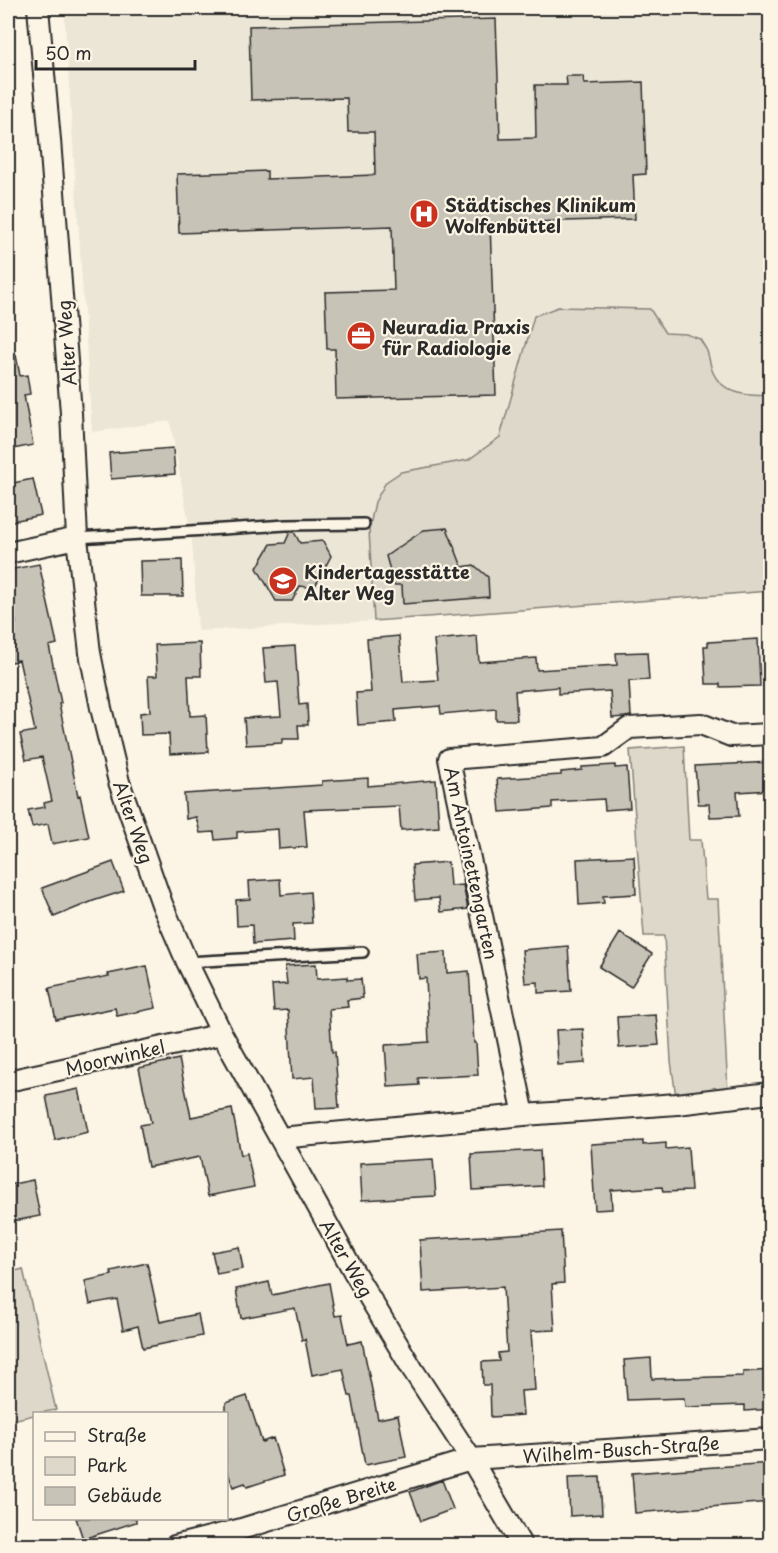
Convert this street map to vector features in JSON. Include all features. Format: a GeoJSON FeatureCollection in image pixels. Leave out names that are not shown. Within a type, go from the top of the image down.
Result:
{"type":"FeatureCollection","features":[{"type":"Feature","properties":{"kind":"street","name":"Alter Weg"},"geometry":{"type":"LineString","coordinates":[[38,8],[71,413],[77,538],[90,653],[119,782],[162,904],[222,1034],[360,1282],[522,1545]]}},
{"type":"Feature","properties":{"kind":"street"},"geometry":{"type":"LineString","coordinates":[[8,553],[77,538]]}},
{"type":"Feature","properties":{"kind":"street","name":"Am Antoinettengarten"},"geometry":{"type":"LineString","coordinates":[[524,1115],[450,759],[603,747],[630,728],[701,724],[731,736],[771,734]]}},
{"type":"Feature","properties":{"kind":"street","name":"Moorwinkel"},"geometry":{"type":"LineString","coordinates":[[8,1081],[222,1034]]}},
{"type":"Feature","properties":{"kind":"street"},"geometry":{"type":"LineString","coordinates":[[280,1138],[524,1115],[677,1104],[771,1093]]}},
{"type":"Feature","properties":{"kind":"street","name":"Wilhelm-Busch-Straße"},"geometry":{"type":"LineString","coordinates":[[471,1459],[771,1439]]}},
{"type":"Feature","properties":{"kind":"street","name":"Große Breite"},"geometry":{"type":"LineString","coordinates":[[176,1545],[238,1530],[471,1459]]}},
{"type":"Feature","properties":{"kind":"lane"},"geometry":{"type":"LineString","coordinates":[[77,538],[286,525],[364,524]]}},
{"type":"Feature","properties":{"kind":"lane"},"geometry":{"type":"LineString","coordinates":[[187,962],[363,952]]}},
{"type":"Feature","properties":{"kind":"shaded area","name":"Städtisches Klinikum Wolfenbüttel"},"geometry":{"type":"Polygon","coordinates":[[[64,8],[770,8],[770,591],[374,621],[198,631],[192,540],[170,421],[92,432],[64,8]]]}},
{"type":"Feature","properties":{"kind":"green space"},"geometry":{"type":"Polygon","coordinates":[[[558,307],[650,309],[665,333],[686,334],[700,339],[707,351],[712,370],[722,384],[745,394],[770,395],[770,591],[374,621],[369,530],[375,502],[386,482],[401,472],[468,460],[500,437],[534,316],[558,307]]]}},
{"type":"Feature","properties":{"kind":"green space"},"geometry":{"type":"Polygon","coordinates":[[[684,746],[689,840],[701,840],[706,899],[718,899],[728,1093],[677,1104],[671,1061],[664,936],[644,936],[630,750],[684,746]]]}},
{"type":"Feature","properties":{"kind":"green space"},"geometry":{"type":"Polygon","coordinates":[[[23,1269],[56,1410],[33,1412],[33,1415],[8,1421],[8,1273],[23,1269]]]}},
{"type":"Feature","properties":{"kind":"building"},"geometry":{"type":"Polygon","coordinates":[[[496,19],[500,139],[536,138],[535,85],[567,85],[566,76],[583,76],[584,84],[643,82],[646,174],[633,175],[635,219],[490,223],[496,395],[336,399],[335,349],[327,349],[325,292],[394,290],[392,226],[179,233],[177,174],[267,171],[267,179],[375,175],[374,132],[348,132],[347,98],[251,100],[249,26],[496,19]]]}},
{"type":"Feature","properties":{"kind":"building"},"geometry":{"type":"Polygon","coordinates":[[[16,355],[20,376],[27,375],[30,394],[24,395],[33,445],[8,450],[8,356],[16,355]]]}},
{"type":"Feature","properties":{"kind":"building"},"geometry":{"type":"Polygon","coordinates":[[[173,448],[175,474],[111,479],[109,453],[173,448]]]}},
{"type":"Feature","properties":{"kind":"building"},"geometry":{"type":"Polygon","coordinates":[[[33,479],[41,515],[8,522],[8,484],[33,479]]]}},
{"type":"Feature","properties":{"kind":"building"},"geometry":{"type":"Polygon","coordinates":[[[447,528],[462,567],[474,565],[488,577],[489,597],[403,604],[402,585],[394,585],[386,556],[424,530],[447,528]]]}},
{"type":"Feature","properties":{"kind":"building"},"geometry":{"type":"Polygon","coordinates":[[[290,532],[294,532],[300,543],[323,541],[331,556],[314,588],[300,586],[292,601],[276,601],[257,568],[271,544],[285,543],[290,532]]]}},
{"type":"Feature","properties":{"kind":"building"},"geometry":{"type":"Polygon","coordinates":[[[182,560],[183,596],[141,596],[140,561],[182,560]]]}},
{"type":"Feature","properties":{"kind":"building"},"geometry":{"type":"Polygon","coordinates":[[[39,564],[57,644],[49,646],[61,703],[59,704],[89,837],[52,844],[48,824],[32,827],[28,810],[45,807],[44,803],[52,801],[42,757],[26,760],[20,734],[35,731],[19,660],[8,663],[8,626],[16,623],[8,570],[39,564]]]}},
{"type":"Feature","properties":{"kind":"building"},"geometry":{"type":"Polygon","coordinates":[[[399,636],[403,682],[438,680],[434,640],[477,636],[479,662],[536,658],[537,670],[617,665],[616,653],[647,652],[649,680],[629,681],[631,716],[625,717],[612,718],[610,691],[558,694],[558,687],[515,691],[517,720],[496,720],[496,709],[441,714],[440,706],[395,710],[396,722],[358,725],[356,693],[371,692],[367,639],[399,636]]]}},
{"type":"Feature","properties":{"kind":"building"},"geometry":{"type":"Polygon","coordinates":[[[758,639],[760,686],[720,687],[720,684],[706,684],[704,646],[708,646],[708,642],[758,639]]]}},
{"type":"Feature","properties":{"kind":"building"},"geometry":{"type":"Polygon","coordinates":[[[200,643],[201,676],[188,676],[190,716],[206,715],[208,752],[170,754],[169,734],[141,735],[140,713],[150,712],[148,676],[157,676],[155,645],[200,643]]]}},
{"type":"Feature","properties":{"kind":"building"},"geometry":{"type":"Polygon","coordinates":[[[295,646],[299,705],[307,704],[308,725],[298,725],[299,739],[282,739],[282,743],[246,745],[244,718],[281,716],[278,682],[266,683],[263,648],[295,646]]]}},
{"type":"Feature","properties":{"kind":"building"},"geometry":{"type":"Polygon","coordinates":[[[771,762],[771,790],[737,792],[739,816],[710,817],[709,804],[698,804],[695,766],[771,762]]]}},
{"type":"Feature","properties":{"kind":"building"},"geometry":{"type":"Polygon","coordinates":[[[615,765],[615,768],[627,767],[630,808],[605,810],[604,799],[552,802],[552,808],[500,812],[497,779],[561,775],[561,772],[582,770],[582,767],[615,765]]]}},
{"type":"Feature","properties":{"kind":"building"},"geometry":{"type":"Polygon","coordinates":[[[368,778],[368,786],[436,780],[439,827],[401,830],[399,806],[304,810],[307,847],[279,849],[278,829],[237,832],[237,838],[215,840],[214,832],[200,833],[196,817],[186,819],[184,794],[322,785],[322,781],[368,778]]]}},
{"type":"Feature","properties":{"kind":"building"},"geometry":{"type":"Polygon","coordinates":[[[634,856],[636,894],[603,896],[604,903],[579,905],[577,859],[634,856]]]}},
{"type":"Feature","properties":{"kind":"building"},"geometry":{"type":"Polygon","coordinates":[[[113,862],[124,891],[54,917],[42,888],[113,862]]]}},
{"type":"Feature","properties":{"kind":"building"},"geometry":{"type":"Polygon","coordinates":[[[448,862],[450,886],[463,885],[468,909],[441,912],[439,898],[415,900],[412,865],[448,862]]]}},
{"type":"Feature","properties":{"kind":"building"},"geometry":{"type":"Polygon","coordinates":[[[280,879],[281,895],[310,892],[312,923],[293,924],[294,941],[253,944],[252,925],[237,926],[236,900],[250,899],[249,881],[280,879]]]}},
{"type":"Feature","properties":{"kind":"building"},"geometry":{"type":"Polygon","coordinates":[[[620,933],[652,954],[631,987],[599,967],[620,933]]]}},
{"type":"Feature","properties":{"kind":"building"},"geometry":{"type":"Polygon","coordinates":[[[568,946],[571,991],[538,993],[538,982],[525,983],[522,950],[568,946]]]}},
{"type":"Feature","properties":{"kind":"building"},"geometry":{"type":"Polygon","coordinates":[[[446,952],[447,973],[469,971],[478,1075],[418,1078],[419,1085],[388,1087],[385,1045],[429,1042],[426,978],[419,979],[417,954],[446,952]]]}},
{"type":"Feature","properties":{"kind":"building"},"geometry":{"type":"Polygon","coordinates":[[[316,964],[317,979],[347,977],[347,980],[361,979],[363,998],[347,1000],[348,1007],[329,1009],[339,1108],[316,1109],[314,1077],[292,1079],[288,1010],[274,1011],[272,985],[287,984],[285,966],[316,964]]]}},
{"type":"Feature","properties":{"kind":"building"},"geometry":{"type":"Polygon","coordinates":[[[147,966],[156,1008],[117,1016],[115,1008],[56,1020],[49,988],[147,966]]]}},
{"type":"Feature","properties":{"kind":"building"},"geometry":{"type":"Polygon","coordinates":[[[656,1015],[659,1045],[619,1048],[617,1017],[656,1015]]]}},
{"type":"Feature","properties":{"kind":"building"},"geometry":{"type":"Polygon","coordinates":[[[583,1029],[585,1063],[558,1065],[556,1030],[583,1029]]]}},
{"type":"Feature","properties":{"kind":"building"},"geometry":{"type":"Polygon","coordinates":[[[179,1059],[191,1117],[232,1109],[241,1155],[247,1153],[254,1187],[208,1196],[200,1157],[148,1167],[140,1125],[151,1123],[139,1068],[179,1059]]]}},
{"type":"Feature","properties":{"kind":"building"},"geometry":{"type":"Polygon","coordinates":[[[79,1089],[88,1132],[55,1140],[46,1096],[79,1089]]]}},
{"type":"Feature","properties":{"kind":"building"},"geometry":{"type":"Polygon","coordinates":[[[643,1141],[643,1145],[666,1143],[666,1149],[688,1147],[691,1191],[663,1192],[662,1187],[611,1190],[612,1209],[595,1210],[591,1144],[643,1141]]]}},
{"type":"Feature","properties":{"kind":"building"},"geometry":{"type":"Polygon","coordinates":[[[540,1150],[542,1186],[473,1190],[471,1154],[540,1150]]]}},
{"type":"Feature","properties":{"kind":"building"},"geometry":{"type":"Polygon","coordinates":[[[433,1159],[436,1196],[362,1200],[360,1163],[433,1159]]]}},
{"type":"Feature","properties":{"kind":"building"},"geometry":{"type":"Polygon","coordinates":[[[33,1180],[40,1216],[8,1222],[8,1185],[33,1180]]]}},
{"type":"Feature","properties":{"kind":"building"},"geometry":{"type":"Polygon","coordinates":[[[561,1231],[564,1283],[552,1284],[555,1330],[531,1331],[535,1390],[521,1391],[523,1415],[491,1417],[490,1385],[483,1385],[482,1362],[499,1361],[498,1353],[507,1352],[503,1287],[423,1292],[420,1240],[561,1231]]]}},
{"type":"Feature","properties":{"kind":"building"},"geometry":{"type":"Polygon","coordinates":[[[239,1247],[243,1269],[217,1274],[212,1252],[239,1247]]]}},
{"type":"Feature","properties":{"kind":"building"},"geometry":{"type":"Polygon","coordinates":[[[147,1263],[160,1322],[198,1314],[202,1336],[143,1348],[138,1326],[123,1330],[117,1299],[90,1304],[85,1281],[112,1275],[111,1271],[147,1263]]]}},
{"type":"Feature","properties":{"kind":"building"},"geometry":{"type":"Polygon","coordinates":[[[269,1282],[272,1295],[329,1283],[335,1316],[342,1315],[348,1344],[362,1341],[378,1419],[398,1415],[406,1457],[365,1465],[352,1396],[349,1396],[343,1369],[312,1375],[305,1339],[302,1340],[295,1308],[241,1318],[236,1289],[269,1282]]]}},
{"type":"Feature","properties":{"kind":"building"},"geometry":{"type":"Polygon","coordinates":[[[651,1358],[652,1379],[743,1376],[743,1372],[771,1370],[771,1409],[745,1411],[745,1405],[685,1407],[684,1398],[627,1400],[624,1360],[651,1358]]]}},
{"type":"Feature","properties":{"kind":"building"},"geometry":{"type":"Polygon","coordinates":[[[247,1396],[262,1442],[273,1438],[284,1475],[247,1487],[245,1483],[233,1487],[228,1473],[226,1403],[247,1396]]]}},
{"type":"Feature","properties":{"kind":"building"},"geometry":{"type":"Polygon","coordinates":[[[771,1463],[771,1502],[635,1513],[632,1473],[771,1463]]]}},
{"type":"Feature","properties":{"kind":"building"},"geometry":{"type":"Polygon","coordinates":[[[600,1477],[602,1514],[570,1516],[568,1478],[600,1477]]]}},
{"type":"Feature","properties":{"kind":"building"},"geometry":{"type":"Polygon","coordinates":[[[442,1480],[453,1509],[421,1521],[410,1492],[442,1480]]]}},
{"type":"Feature","properties":{"kind":"building"},"geometry":{"type":"Polygon","coordinates":[[[77,1520],[136,1520],[136,1522],[83,1539],[77,1520]]]}},
{"type":"Feature","properties":{"kind":"place","name":"Städtisches Klinikum Wolfenbüttel"},"geometry":{"type":"Point","coordinates":[424,214]}},
{"type":"Feature","properties":{"kind":"place","name":"Neuradia Praxis für Radiologie"},"geometry":{"type":"Point","coordinates":[361,336]}},
{"type":"Feature","properties":{"kind":"place","name":"Kindertagesstätte Alter Weg"},"geometry":{"type":"Point","coordinates":[283,581]}}]}
